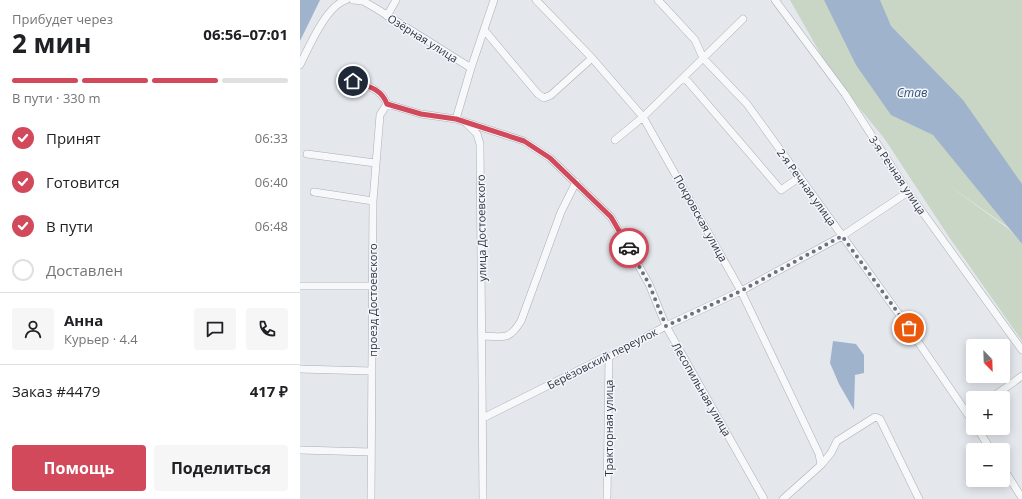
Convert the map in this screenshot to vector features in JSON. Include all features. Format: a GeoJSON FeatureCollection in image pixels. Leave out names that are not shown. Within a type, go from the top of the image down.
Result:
{"type":"FeatureCollection","features":[{"type":"Feature","properties":{"kind":"street"},"geometry":{"type":"LineString","coordinates":[[300,65],[328,14],[338,2],[346,0]]}},
{"type":"Feature","properties":{"kind":"street","name":"Озёрная улица"},"geometry":{"type":"LineString","coordinates":[[353,0],[363,1],[471,68]]}},
{"type":"Feature","properties":{"kind":"street"},"geometry":{"type":"LineString","coordinates":[[387,16],[396,0]]}},
{"type":"Feature","properties":{"kind":"street"},"geometry":{"type":"LineString","coordinates":[[456,119],[471,68],[485,31],[494,0]]}},
{"type":"Feature","properties":{"kind":"street","name":"Покровская улица"},"geometry":{"type":"LineString","coordinates":[[536,0],[592,58],[643,116],[741,291],[819,454],[820,465]]}},
{"type":"Feature","properties":{"kind":"street","name":"2-я Речная улица"},"geometry":{"type":"LineString","coordinates":[[658,0],[695,40],[703,58],[747,104],[966,407]]}},
{"type":"Feature","properties":{"kind":"street","name":"3-я Речная улица"},"geometry":{"type":"LineString","coordinates":[[775,0],[846,94],[908,192],[1022,350]]}},
{"type":"Feature","properties":{"kind":"street"},"geometry":{"type":"LineString","coordinates":[[615,140],[643,116],[743,19]]}},
{"type":"Feature","properties":{"kind":"street"},"geometry":{"type":"LineString","coordinates":[[485,31],[538,94],[544,98],[551,95],[592,58]]}},
{"type":"Feature","properties":{"kind":"street"},"geometry":{"type":"LineString","coordinates":[[340,77],[378,90],[384,96],[387,104]]}},
{"type":"Feature","properties":{"kind":"street"},"geometry":{"type":"LineString","coordinates":[[684,77],[781,190],[800,177]]}},
{"type":"Feature","properties":{"kind":"street","name":"Лесопильная улица"},"geometry":{"type":"LineString","coordinates":[[387,104],[421,114],[456,119],[467,124],[524,141],[550,158],[611,217],[649,284],[666,326],[764,499]]}},
{"type":"Feature","properties":{"kind":"street","name":"проезд Достоевского"},"geometry":{"type":"LineString","coordinates":[[371,499],[373,201],[380,115],[387,104]]}},
{"type":"Feature","properties":{"kind":"street","name":"улица Достоевского"},"geometry":{"type":"LineString","coordinates":[[467,124],[477,134],[480,144],[483,499]]}},
{"type":"Feature","properties":{"kind":"street"},"geometry":{"type":"LineString","coordinates":[[307,154],[375,163]]}},
{"type":"Feature","properties":{"kind":"street"},"geometry":{"type":"LineString","coordinates":[[482,336],[501,338],[508,337],[515,331],[521,321],[561,212],[576,182]]}},
{"type":"Feature","properties":{"kind":"street"},"geometry":{"type":"LineString","coordinates":[[314,192],[373,201]]}},
{"type":"Feature","properties":{"kind":"street","name":"Берёзовский переулок"},"geometry":{"type":"LineString","coordinates":[[483,418],[606,356],[609,357],[666,326],[741,291],[842,236],[908,192]]}},
{"type":"Feature","properties":{"kind":"street"},"geometry":{"type":"LineString","coordinates":[[300,286],[372,286]]}},
{"type":"Feature","properties":{"kind":"street","name":"Тракторная улица"},"geometry":{"type":"LineString","coordinates":[[607,499],[609,357]]}},
{"type":"Feature","properties":{"kind":"street"},"geometry":{"type":"LineString","coordinates":[[300,369],[371,371]]}},
{"type":"Feature","properties":{"kind":"street"},"geometry":{"type":"LineString","coordinates":[[1001,391],[1022,376]]}},
{"type":"Feature","properties":{"kind":"street"},"geometry":{"type":"LineString","coordinates":[[783,499],[820,465],[831,453],[837,441],[875,417],[880,418],[919,499]]}},
{"type":"Feature","properties":{"kind":"street"},"geometry":{"type":"LineString","coordinates":[[300,450],[371,452]]}},
{"type":"Feature","properties":{"kind":"street"},"geometry":{"type":"LineString","coordinates":[[1010,479],[1022,498]]}},
{"type":"Feature","properties":{"kind":"green space"},"geometry":{"type":"Polygon","coordinates":[[[790,0],[1022,0],[1022,237],[944,182],[1010,230],[1022,244],[1022,341],[949,237],[884,138],[833,76],[790,0]]]}},
{"type":"Feature","properties":{"kind":"water"},"geometry":{"type":"Polygon","coordinates":[[[300,0],[320,0],[300,41],[300,0]]]}},
{"type":"Feature","properties":{"kind":"water","name":"Став"},"geometry":{"type":"Polygon","coordinates":[[[824,0],[880,0],[891,26],[963,100],[1022,184],[1022,244],[933,135],[891,115],[856,65],[824,0]]]}},
{"type":"Feature","properties":{"kind":"water"},"geometry":{"type":"Polygon","coordinates":[[[833,341],[856,344],[864,355],[864,373],[855,375],[854,410],[839,384],[830,363],[833,341]]]}},
{"type":"Feature","properties":{"kind":"way so far"},"geometry":{"type":"LineString","coordinates":[[629,248],[649,284],[666,326],[741,291],[842,236],[909,328]]}},
{"type":"Feature","properties":{"kind":"route"},"geometry":{"type":"LineString","coordinates":[[353,81],[378,90],[384,96],[387,104],[421,114],[456,119],[467,124],[506,134],[524,141],[550,158],[611,217],[629,248]]}}]}
